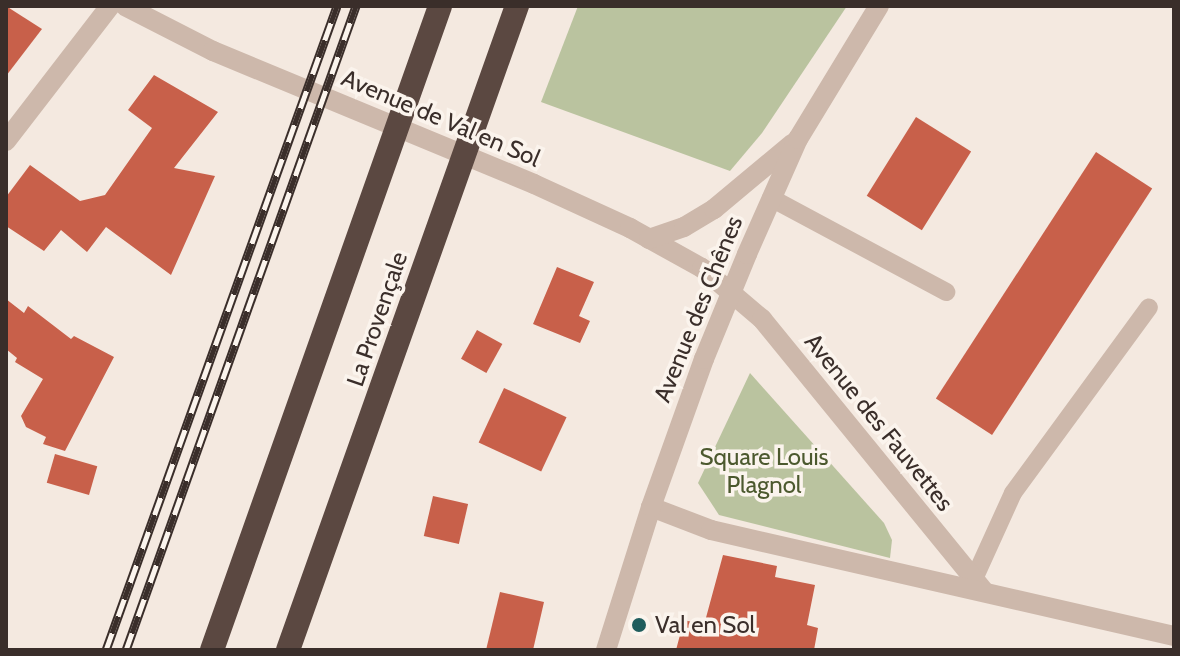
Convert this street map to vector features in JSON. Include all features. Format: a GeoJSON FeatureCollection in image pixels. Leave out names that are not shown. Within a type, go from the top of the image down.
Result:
{"type":"FeatureCollection","features":[{"type":"Feature","properties":{"kind":"highway","name":"La Provençale"},"geometry":{"type":"LineString","coordinates":[[212,650],[440,6]]}},
{"type":"Feature","properties":{"kind":"highway","name":"La Provençale"},"geometry":{"type":"LineString","coordinates":[[288,650],[517,6]]}},
{"type":"Feature","properties":{"kind":"street"},"geometry":{"type":"LineString","coordinates":[[6,141],[110,6]]}},
{"type":"Feature","properties":{"kind":"street","name":"Avenue de Val en Sol"},"geometry":{"type":"LineString","coordinates":[[125,6],[213,51],[534,184],[649,239],[732,290]]}},
{"type":"Feature","properties":{"kind":"street","name":"Avenue des Chênes"},"geometry":{"type":"LineString","coordinates":[[606,650],[651,507],[732,290],[771,198],[798,139],[879,6]]}},
{"type":"Feature","properties":{"kind":"street"},"geometry":{"type":"LineString","coordinates":[[649,239],[684,227],[714,209],[798,139]]}},
{"type":"Feature","properties":{"kind":"street","name":"Avenue des Fauvettes"},"geometry":{"type":"LineString","coordinates":[[732,290],[762,319],[978,584]]}},
{"type":"Feature","properties":{"kind":"street"},"geometry":{"type":"LineString","coordinates":[[651,507],[725,534],[898,576],[978,584],[1174,638],[1166,650]]}},
{"type":"Feature","properties":{"kind":"lane"},"geometry":{"type":"LineString","coordinates":[[771,198],[946,292]]}},
{"type":"Feature","properties":{"kind":"lane"},"geometry":{"type":"LineString","coordinates":[[978,584],[1013,493],[1149,307]]}},
{"type":"Feature","properties":{"kind":"green space"},"geometry":{"type":"Polygon","coordinates":[[[578,6],[847,6],[762,133],[730,171],[541,102],[578,6]]]}},
{"type":"Feature","properties":{"kind":"green space","name":"Square Louis Plagnol"},"geometry":{"type":"Polygon","coordinates":[[[750,373],[884,523],[892,540],[890,558],[719,515],[698,483],[750,373]]]}},
{"type":"Feature","properties":{"kind":"building"},"geometry":{"type":"Polygon","coordinates":[[[6,6],[42,29],[6,76],[6,6]]]}},
{"type":"Feature","properties":{"kind":"building"},"geometry":{"type":"Polygon","coordinates":[[[154,75],[218,112],[174,168],[215,176],[171,275],[106,227],[87,252],[61,230],[44,251],[6,226],[6,197],[30,165],[80,201],[105,195],[152,128],[128,110],[154,75]]]}},
{"type":"Feature","properties":{"kind":"building"},"geometry":{"type":"Polygon","coordinates":[[[916,117],[971,151],[922,230],[867,196],[916,117]]]}},
{"type":"Feature","properties":{"kind":"building"},"geometry":{"type":"Polygon","coordinates":[[[1096,152],[1152,188],[992,435],[936,399],[1096,152]]]}},
{"type":"Feature","properties":{"kind":"building"},"geometry":{"type":"Polygon","coordinates":[[[557,267],[594,282],[579,316],[590,321],[580,343],[533,324],[557,267]]]}},
{"type":"Feature","properties":{"kind":"building"},"geometry":{"type":"Polygon","coordinates":[[[6,299],[24,313],[28,306],[71,339],[74,336],[114,357],[65,451],[43,444],[46,437],[26,427],[21,416],[43,379],[15,362],[17,358],[6,349],[6,299]]]}},
{"type":"Feature","properties":{"kind":"building"},"geometry":{"type":"Polygon","coordinates":[[[477,330],[502,344],[486,373],[461,359],[477,330]]]}},
{"type":"Feature","properties":{"kind":"building"},"geometry":{"type":"Polygon","coordinates":[[[504,388],[567,417],[541,472],[479,442],[504,388]]]}},
{"type":"Feature","properties":{"kind":"building"},"geometry":{"type":"Polygon","coordinates":[[[55,454],[97,466],[89,495],[47,483],[55,454]]]}},
{"type":"Feature","properties":{"kind":"building"},"geometry":{"type":"Polygon","coordinates":[[[433,496],[468,504],[459,544],[424,536],[433,496]]]}},
{"type":"Feature","properties":{"kind":"building"},"geometry":{"type":"Polygon","coordinates":[[[723,555],[777,566],[775,577],[815,585],[807,625],[818,628],[814,650],[676,650],[684,620],[704,625],[723,555]]]}},
{"type":"Feature","properties":{"kind":"building"},"geometry":{"type":"Polygon","coordinates":[[[500,592],[544,602],[533,650],[486,650],[500,592]]]}},
{"type":"Feature","properties":{"kind":"railway"},"geometry":{"type":"LineString","coordinates":[[106,650],[337,6]]}},
{"type":"Feature","properties":{"kind":"railway"},"geometry":{"type":"LineString","coordinates":[[126,650],[356,6]]}},
{"type":"Feature","properties":{"kind":"place","name":"Val en Sol"},"geometry":{"type":"Point","coordinates":[639,625]}}]}
